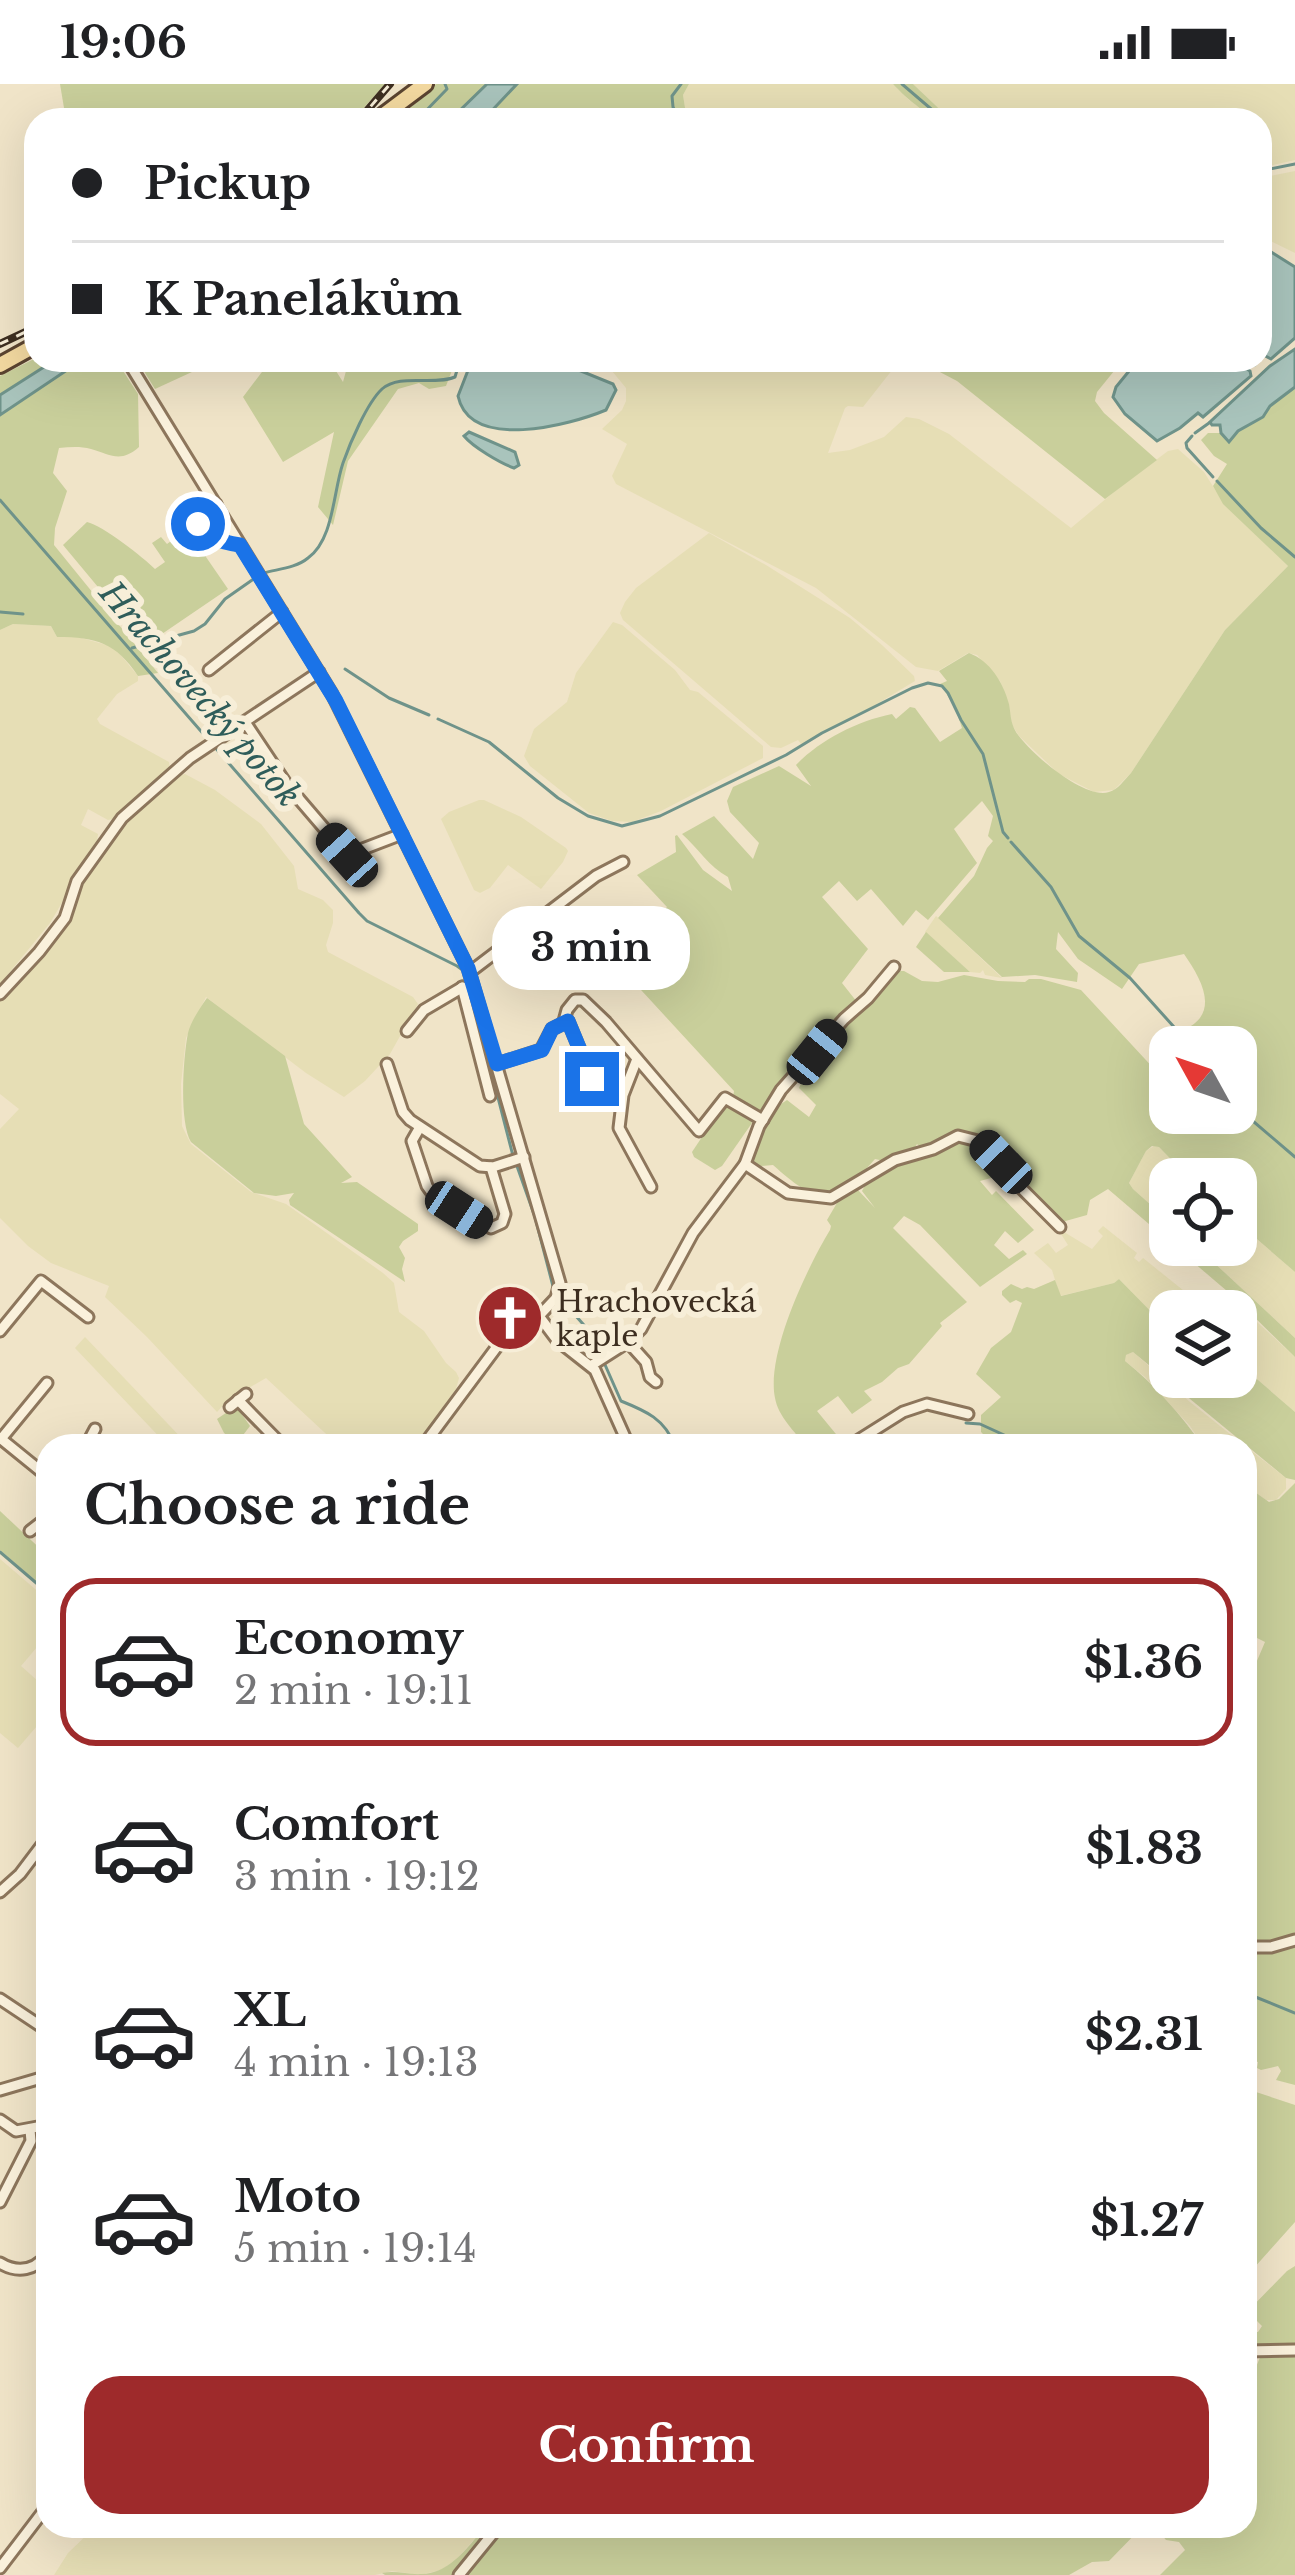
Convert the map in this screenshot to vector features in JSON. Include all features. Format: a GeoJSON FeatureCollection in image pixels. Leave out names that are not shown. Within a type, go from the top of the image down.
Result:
{"type":"FeatureCollection","features":[{"type":"Feature","properties":{"kind":"main road"},"geometry":{"type":"LineString","coordinates":[[393,108],[425,84]]}},
{"type":"Feature","properties":{"kind":"street"},"geometry":{"type":"LineString","coordinates":[[134,372],[320,672],[401,833],[468,982],[497,1064],[518,1159],[560,1283],[558,1296],[496,1348],[432,1434]]}},
{"type":"Feature","properties":{"kind":"street"},"geometry":{"type":"LineString","coordinates":[[216,504],[200,516],[200,529],[240,545]]}},
{"type":"Feature","properties":{"kind":"street"},"geometry":{"type":"LineString","coordinates":[[209,670],[282,611]]}},
{"type":"Feature","properties":{"kind":"street"},"geometry":{"type":"LineString","coordinates":[[0,994],[65,918],[76,881],[122,818],[213,743],[320,672]]}},
{"type":"Feature","properties":{"kind":"street"},"geometry":{"type":"LineString","coordinates":[[244,722],[287,785],[347,855],[401,833]]}},
{"type":"Feature","properties":{"kind":"street"},"geometry":{"type":"LineString","coordinates":[[407,1031],[424,1010],[468,982],[596,876],[622,862]]}},
{"type":"Feature","properties":{"kind":"street"},"geometry":{"type":"LineString","coordinates":[[598,1360],[628,1342],[651,1313],[693,1233],[745,1163],[782,1090],[894,968]]}},
{"type":"Feature","properties":{"kind":"street"},"geometry":{"type":"LineString","coordinates":[[468,982],[490,1096]]}},
{"type":"Feature","properties":{"kind":"street"},"geometry":{"type":"LineString","coordinates":[[497,1064],[542,1050],[575,1000],[583,1000],[699,1131],[725,1098],[763,1120]]}},
{"type":"Feature","properties":{"kind":"street"},"geometry":{"type":"LineString","coordinates":[[564,1021],[568,1021],[592,1079]]}},
{"type":"Feature","properties":{"kind":"street"},"geometry":{"type":"LineString","coordinates":[[637,1059],[622,1095],[619,1128],[651,1187]]}},
{"type":"Feature","properties":{"kind":"street"},"geometry":{"type":"LineString","coordinates":[[387,1064],[403,1112],[420,1126],[480,1166],[518,1159]]}},
{"type":"Feature","properties":{"kind":"street"},"geometry":{"type":"LineString","coordinates":[[420,1126],[412,1141],[430,1191],[491,1228],[502,1223],[505,1214],[491,1167]]}},
{"type":"Feature","properties":{"kind":"street"},"geometry":{"type":"LineString","coordinates":[[745,1163],[788,1192],[831,1198],[895,1160],[958,1136],[982,1142],[1060,1227]]}},
{"type":"Feature","properties":{"kind":"street"},"geometry":{"type":"LineString","coordinates":[[0,1331],[41,1281],[88,1317]]}},
{"type":"Feature","properties":{"kind":"street"},"geometry":{"type":"LineString","coordinates":[[538,1316],[557,1340],[598,1360],[623,1434]]}},
{"type":"Feature","properties":{"kind":"street"},"geometry":{"type":"LineString","coordinates":[[628,1342],[656,1382]]}},
{"type":"Feature","properties":{"kind":"street"},"geometry":{"type":"LineString","coordinates":[[36,1467],[0,1438],[47,1383]]}},
{"type":"Feature","properties":{"kind":"street"},"geometry":{"type":"LineString","coordinates":[[238,1401],[271,1434]]}},
{"type":"Feature","properties":{"kind":"street"},"geometry":{"type":"LineString","coordinates":[[868,1434],[903,1412],[927,1404],[968,1414]]}},
{"type":"Feature","properties":{"kind":"street"},"geometry":{"type":"LineString","coordinates":[[92,1434],[95,1429]]}},
{"type":"Feature","properties":{"kind":"street"},"geometry":{"type":"LineString","coordinates":[[30,1531],[36,1526]]}},
{"type":"Feature","properties":{"kind":"street"},"geometry":{"type":"LineString","coordinates":[[0,1892],[36,1854]]}},
{"type":"Feature","properties":{"kind":"street"},"geometry":{"type":"LineString","coordinates":[[1257,1947],[1295,1940]]}},
{"type":"Feature","properties":{"kind":"street"},"geometry":{"type":"LineString","coordinates":[[0,1999],[36,2023]]}},
{"type":"Feature","properties":{"kind":"street"},"geometry":{"type":"LineString","coordinates":[[0,2090],[36,2080]]}},
{"type":"Feature","properties":{"kind":"street"},"geometry":{"type":"LineString","coordinates":[[0,2120],[16,2131],[36,2128]]}},
{"type":"Feature","properties":{"kind":"street"},"geometry":{"type":"LineString","coordinates":[[0,2203],[31,2141],[29,2130]]}},
{"type":"Feature","properties":{"kind":"street"},"geometry":{"type":"LineString","coordinates":[[0,2263],[17,2270],[36,2264]]}},
{"type":"Feature","properties":{"kind":"street"},"geometry":{"type":"LineString","coordinates":[[1257,2351],[1295,2350]]}},
{"type":"Feature","properties":{"kind":"street"},"geometry":{"type":"LineString","coordinates":[[0,2568],[36,2521]]}},
{"type":"Feature","properties":{"kind":"street"},"geometry":{"type":"LineString","coordinates":[[459,2575],[489,2538]]}},
{"type":"Feature","properties":{"kind":"shaded area"},"geometry":{"type":"Polygon","coordinates":[[[689,84],[893,84],[921,108],[685,108],[683,95],[689,84]]]}},
{"type":"Feature","properties":{"kind":"shaded area"},"geometry":{"type":"Polygon","coordinates":[[[913,84],[1295,84],[1295,160],[1272,165],[1272,108],[938,108],[913,84]]]}},
{"type":"Feature","properties":{"kind":"shaded area"},"geometry":{"type":"Polygon","coordinates":[[[1295,171],[1295,253],[1272,242],[1272,176],[1295,171]]]}},
{"type":"Feature","properties":{"kind":"shaded area"},"geometry":{"type":"Polygon","coordinates":[[[613,372],[891,372],[863,407],[845,408],[828,453],[884,437],[906,417],[919,419],[949,434],[1071,528],[1168,451],[1178,449],[1204,472],[1224,504],[1288,566],[1225,630],[1131,773],[1114,790],[1094,792],[1059,774],[1019,736],[1000,681],[977,655],[968,653],[938,671],[916,667],[816,588],[616,484],[612,476],[627,444],[602,429],[622,410],[626,388],[613,372]]]}},
{"type":"Feature","properties":{"kind":"shaded area"},"geometry":{"type":"Polygon","coordinates":[[[709,533],[850,618],[915,681],[804,743],[798,740],[771,747],[620,613],[636,588],[709,533]]]}},
{"type":"Feature","properties":{"kind":"shaded area"},"geometry":{"type":"Polygon","coordinates":[[[613,622],[763,746],[763,758],[632,822],[589,813],[530,766],[524,756],[534,729],[567,702],[576,673],[613,622]]]}},
{"type":"Feature","properties":{"kind":"shaded area"},"geometry":{"type":"Polygon","coordinates":[[[13,624],[51,626],[57,637],[78,637],[114,647],[138,681],[117,694],[97,719],[169,762],[170,770],[113,819],[88,809],[81,825],[98,834],[97,843],[50,923],[0,984],[0,630],[13,624]]]}},
{"type":"Feature","properties":{"kind":"shaded area"},"geometry":{"type":"Polygon","coordinates":[[[185,774],[215,790],[261,824],[294,866],[298,889],[333,910],[328,952],[418,1004],[390,1054],[344,1097],[206,997],[186,1038],[181,1084],[182,1126],[191,1144],[251,1192],[286,1204],[383,1273],[394,1283],[399,1312],[424,1331],[456,1372],[456,1389],[424,1434],[326,1434],[266,1378],[217,1412],[105,1297],[109,1286],[51,1263],[0,1218],[0,1129],[19,1109],[0,1094],[0,999],[44,949],[80,879],[112,833],[185,774]]]}},
{"type":"Feature","properties":{"kind":"shaded area"},"geometry":{"type":"Polygon","coordinates":[[[479,800],[521,817],[566,848],[563,862],[541,889],[508,865],[490,888],[480,893],[474,890],[441,819],[479,800]]]}},
{"type":"Feature","properties":{"kind":"shaded area"},"geometry":{"type":"Polygon","coordinates":[[[936,916],[1002,978],[985,975],[983,970],[970,972],[925,932],[936,916]]]}},
{"type":"Feature","properties":{"kind":"shaded area"},"geometry":{"type":"Polygon","coordinates":[[[1159,1147],[1170,1158],[1149,1158],[1149,1203],[1129,1183],[1146,1151],[1159,1147]]]}},
{"type":"Feature","properties":{"kind":"shaded area"},"geometry":{"type":"Polygon","coordinates":[[[1103,1226],[1137,1253],[1134,1258],[1139,1262],[1143,1258],[1183,1290],[1149,1290],[1149,1310],[1119,1279],[1060,1296],[1052,1270],[1034,1253],[1048,1243],[1056,1253],[1068,1245],[1064,1232],[1092,1249],[1103,1236],[1098,1231],[1103,1226]]]}},
{"type":"Feature","properties":{"kind":"shaded area"},"geometry":{"type":"Polygon","coordinates":[[[1257,1239],[1295,1272],[1295,1338],[1257,1303],[1257,1290],[1243,1290],[1218,1266],[1257,1266],[1257,1239]]]}},
{"type":"Feature","properties":{"kind":"shaded area"},"geometry":{"type":"Polygon","coordinates":[[[1257,1322],[1295,1357],[1295,1412],[1257,1379],[1257,1322]]]}},
{"type":"Feature","properties":{"kind":"shaded area"},"geometry":{"type":"Polygon","coordinates":[[[85,1337],[178,1434],[157,1434],[75,1348],[85,1337]]]}},
{"type":"Feature","properties":{"kind":"shaded area"},"geometry":{"type":"Polygon","coordinates":[[[1133,1352],[1149,1366],[1149,1381],[1145,1377],[1125,1361],[1133,1352]]]}},
{"type":"Feature","properties":{"kind":"shaded area"},"geometry":{"type":"Polygon","coordinates":[[[1164,1398],[1185,1398],[1230,1434],[1195,1434],[1164,1398]]]}},
{"type":"Feature","properties":{"kind":"shaded area"},"geometry":{"type":"Polygon","coordinates":[[[1257,1455],[1286,1478],[1286,1489],[1276,1500],[1257,1494],[1257,1455]]]}},
{"type":"Feature","properties":{"kind":"shaded area"},"geometry":{"type":"Polygon","coordinates":[[[0,1559],[36,1590],[36,1648],[21,1666],[36,1679],[36,1727],[18,1748],[0,1733],[0,1559]]]}},
{"type":"Feature","properties":{"kind":"shaded area"},"geometry":{"type":"Polygon","coordinates":[[[84,2538],[475,2538],[455,2561],[420,2575],[392,2571],[375,2575],[54,2575],[84,2538]]]}},
{"type":"Feature","properties":{"kind":"green space"},"geometry":{"type":"Polygon","coordinates":[[[60,84],[385,84],[364,108],[64,108],[60,84]]]}},
{"type":"Feature","properties":{"kind":"green space"},"geometry":{"type":"Polygon","coordinates":[[[436,84],[487,84],[462,108],[404,108],[436,84]]]}},
{"type":"Feature","properties":{"kind":"green space"},"geometry":{"type":"Polygon","coordinates":[[[517,84],[689,84],[683,95],[685,108],[494,108],[517,84]]]}},
{"type":"Feature","properties":{"kind":"green space"},"geometry":{"type":"Polygon","coordinates":[[[893,84],[913,84],[938,108],[920,108],[893,84]]]}},
{"type":"Feature","properties":{"kind":"green space"},"geometry":{"type":"Polygon","coordinates":[[[24,364],[24,372],[36,372],[0,395],[0,376],[24,364]]]}},
{"type":"Feature","properties":{"kind":"green space"},"geometry":{"type":"Polygon","coordinates":[[[64,372],[124,372],[138,394],[139,447],[133,452],[121,456],[83,447],[59,448],[53,473],[67,491],[54,545],[158,673],[138,676],[113,649],[83,638],[57,637],[51,626],[13,624],[0,630],[0,415],[64,372]]]}},
{"type":"Feature","properties":{"kind":"green space"},"geometry":{"type":"Polygon","coordinates":[[[144,372],[192,372],[155,389],[144,372]]]}},
{"type":"Feature","properties":{"kind":"green space"},"geometry":{"type":"Polygon","coordinates":[[[262,372],[337,372],[343,382],[346,372],[451,372],[446,386],[429,389],[419,383],[398,389],[348,461],[333,525],[318,507],[334,432],[283,462],[243,397],[262,372]]]}},
{"type":"Feature","properties":{"kind":"green space"},"geometry":{"type":"Polygon","coordinates":[[[940,372],[1113,372],[1095,401],[1157,460],[1105,499],[940,372]]]}},
{"type":"Feature","properties":{"kind":"green space"},"geometry":{"type":"Polygon","coordinates":[[[1295,387],[1295,1272],[1257,1239],[1257,1158],[1170,1158],[1152,1146],[1129,1183],[1149,1203],[1149,1224],[1108,1189],[1090,1200],[1087,1215],[1062,1222],[1011,1178],[980,1181],[1034,1230],[1018,1243],[1005,1231],[994,1245],[1009,1259],[1023,1250],[1027,1254],[980,1287],[920,1225],[904,1216],[893,1228],[967,1302],[940,1323],[909,1364],[864,1391],[872,1400],[852,1414],[838,1396],[817,1411],[836,1434],[796,1434],[775,1398],[777,1359],[790,1312],[830,1230],[827,1220],[841,1196],[857,1189],[875,1208],[862,1191],[867,1183],[889,1166],[925,1152],[917,1144],[884,1161],[875,1159],[868,1173],[818,1193],[799,1186],[773,1165],[749,1160],[769,1112],[787,1100],[809,1117],[816,1105],[799,1088],[812,1060],[894,971],[922,981],[964,975],[998,981],[1041,979],[1081,990],[1149,1063],[1149,1134],[1257,1134],[1257,1026],[1190,1026],[1201,1016],[1205,996],[1184,954],[1139,964],[1122,989],[1078,959],[1058,932],[1056,949],[1078,973],[1077,982],[1035,975],[1002,977],[938,918],[974,876],[993,841],[988,836],[993,816],[982,801],[954,829],[977,863],[928,920],[916,910],[903,926],[871,889],[857,901],[839,881],[822,897],[868,949],[842,983],[857,1002],[759,1111],[733,1097],[734,1091],[584,928],[606,912],[628,931],[648,927],[667,907],[637,875],[676,852],[677,835],[703,870],[732,891],[728,877],[682,834],[714,816],[753,859],[759,843],[730,812],[727,801],[733,787],[779,766],[811,786],[796,765],[806,756],[853,727],[892,714],[896,719],[910,707],[940,742],[962,728],[940,684],[947,681],[939,671],[969,653],[999,680],[1014,728],[1032,751],[1086,789],[1098,793],[1115,789],[1131,773],[1225,630],[1288,566],[1223,504],[1213,486],[1227,464],[1201,440],[1208,433],[1221,433],[1229,441],[1295,387]]]}},
{"type":"Feature","properties":{"kind":"green space"},"geometry":{"type":"Polygon","coordinates":[[[188,521],[199,537],[195,541],[228,589],[156,638],[124,589],[108,599],[63,545],[87,522],[155,569],[165,562],[152,543],[161,537],[167,544],[182,533],[179,527],[188,521]]]}},
{"type":"Feature","properties":{"kind":"green space"},"geometry":{"type":"Polygon","coordinates":[[[926,932],[970,972],[944,972],[916,947],[926,932]]]}},
{"type":"Feature","properties":{"kind":"green space"},"geometry":{"type":"Polygon","coordinates":[[[207,998],[285,1056],[304,1124],[352,1177],[341,1183],[357,1182],[418,1224],[418,1231],[399,1247],[405,1258],[405,1282],[290,1205],[294,1193],[254,1193],[191,1142],[183,1105],[185,1058],[189,1028],[207,998]]]}},
{"type":"Feature","properties":{"kind":"green space"},"geometry":{"type":"Polygon","coordinates":[[[728,1103],[752,1123],[715,1170],[692,1152],[728,1103]]]}},
{"type":"Feature","properties":{"kind":"green space"},"geometry":{"type":"Polygon","coordinates":[[[1198,1266],[1218,1266],[1243,1290],[1226,1290],[1198,1266]]]}},
{"type":"Feature","properties":{"kind":"green space"},"geometry":{"type":"Polygon","coordinates":[[[1119,1279],[1149,1310],[1149,1365],[1133,1352],[1125,1361],[1149,1382],[1149,1398],[1164,1398],[1193,1434],[981,1432],[981,1415],[1001,1397],[976,1374],[991,1348],[1011,1332],[1022,1303],[1010,1303],[1002,1291],[1011,1284],[1034,1289],[1055,1280],[1061,1296],[1119,1279]]]}},
{"type":"Feature","properties":{"kind":"green space"},"geometry":{"type":"Polygon","coordinates":[[[1257,1303],[1295,1338],[1295,1357],[1257,1320],[1257,1303]]]}},
{"type":"Feature","properties":{"kind":"green space"},"geometry":{"type":"Polygon","coordinates":[[[1257,1379],[1295,1412],[1295,1480],[1257,1454],[1257,1434],[1233,1434],[1189,1398],[1257,1398],[1257,1379]]]}},
{"type":"Feature","properties":{"kind":"green space"},"geometry":{"type":"Polygon","coordinates":[[[236,1406],[250,1426],[244,1434],[225,1434],[217,1419],[236,1406]]]}},
{"type":"Feature","properties":{"kind":"green space"},"geometry":{"type":"Polygon","coordinates":[[[1295,1483],[1295,2085],[1276,2080],[1281,2071],[1278,2066],[1257,2068],[1257,1661],[1265,1642],[1257,1638],[1257,1494],[1269,1502],[1295,1483]]]}},
{"type":"Feature","properties":{"kind":"green space"},"geometry":{"type":"Polygon","coordinates":[[[0,1511],[36,1545],[36,1582],[0,1550],[0,1511]]]}},
{"type":"Feature","properties":{"kind":"green space"},"geometry":{"type":"Polygon","coordinates":[[[1257,2092],[1295,2105],[1295,2222],[1257,2265],[1257,2092]]]}},
{"type":"Feature","properties":{"kind":"green space"},"geometry":{"type":"Polygon","coordinates":[[[1295,2266],[1295,2575],[1160,2575],[1185,2550],[1179,2542],[1164,2538],[1257,2538],[1257,2365],[1261,2355],[1257,2355],[1257,2332],[1262,2326],[1257,2321],[1257,2302],[1295,2266]]]}},
{"type":"Feature","properties":{"kind":"green space"},"geometry":{"type":"Polygon","coordinates":[[[475,2538],[1131,2538],[1109,2561],[1092,2562],[1069,2575],[382,2573],[432,2572],[458,2557],[475,2538]]]}},
{"type":"Feature","properties":{"kind":"water"},"geometry":{"type":"Polygon","coordinates":[[[487,84],[517,84],[494,108],[462,108],[487,84]]]}},
{"type":"Feature","properties":{"kind":"water"},"geometry":{"type":"Polygon","coordinates":[[[1272,253],[1295,267],[1295,338],[1272,358],[1272,253]]]}},
{"type":"Feature","properties":{"kind":"water"},"geometry":{"type":"Polygon","coordinates":[[[1295,349],[1295,387],[1229,442],[1220,425],[1210,422],[1264,372],[1272,372],[1272,365],[1295,349]]]}},
{"type":"Feature","properties":{"kind":"water"},"geometry":{"type":"Polygon","coordinates":[[[36,372],[64,372],[0,415],[0,395],[36,372]]]}},
{"type":"Feature","properties":{"kind":"water"},"geometry":{"type":"Polygon","coordinates":[[[467,372],[584,372],[613,384],[616,390],[606,410],[523,430],[481,424],[466,413],[458,396],[467,372]]]}},
{"type":"Feature","properties":{"kind":"water"},"geometry":{"type":"Polygon","coordinates":[[[1128,372],[1250,372],[1251,376],[1203,417],[1198,413],[1157,441],[1125,414],[1113,397],[1128,372]]]}},
{"type":"Feature","properties":{"kind":"water"},"geometry":{"type":"Polygon","coordinates":[[[469,432],[515,452],[519,465],[514,468],[480,450],[464,436],[469,432]]]}},
{"type":"Feature","properties":{"kind":"waterway"},"geometry":{"type":"LineString","coordinates":[[429,108],[447,89],[445,84]]}},
{"type":"Feature","properties":{"kind":"waterway"},"geometry":{"type":"LineString","coordinates":[[673,108],[672,96],[681,84]]}},
{"type":"Feature","properties":{"kind":"waterway"},"geometry":{"type":"LineString","coordinates":[[902,84],[930,108]]}},
{"type":"Feature","properties":{"kind":"waterway"},"geometry":{"type":"LineString","coordinates":[[1272,169],[1295,164]]}},
{"type":"Feature","properties":{"kind":"waterway"},"geometry":{"type":"LineString","coordinates":[[264,573],[298,564],[317,550],[350,445],[376,395],[389,384],[455,377],[456,372]]}},
{"type":"Feature","properties":{"kind":"waterway"},"geometry":{"type":"LineString","coordinates":[[1195,433],[1209,423]]}},
{"type":"Feature","properties":{"kind":"waterway"},"geometry":{"type":"LineString","coordinates":[[1192,436],[1187,448],[1213,477]]}},
{"type":"Feature","properties":{"kind":"waterway"},"geometry":{"type":"LineString","coordinates":[[1217,481],[1295,557]]}},
{"type":"Feature","properties":{"kind":"waterway","name":"Hrachovecký potok"},"geometry":{"type":"LineString","coordinates":[[0,500],[359,913],[457,966],[466,978]]}},
{"type":"Feature","properties":{"kind":"waterway"},"geometry":{"type":"LineString","coordinates":[[132,648],[194,631],[225,599],[255,578]]}},
{"type":"Feature","properties":{"kind":"waterway"},"geometry":{"type":"LineString","coordinates":[[0,612],[23,614]]}},
{"type":"Feature","properties":{"kind":"waterway"},"geometry":{"type":"LineString","coordinates":[[345,669],[389,698],[429,715]]}},
{"type":"Feature","properties":{"kind":"waterway"},"geometry":{"type":"LineString","coordinates":[[438,719],[489,742],[588,816],[622,826],[660,816],[928,683],[948,693],[983,754],[1008,838]]}},
{"type":"Feature","properties":{"kind":"waterway"},"geometry":{"type":"LineString","coordinates":[[1011,842],[1051,887],[1079,936],[1130,978],[1173,1026]]}},
{"type":"Feature","properties":{"kind":"waterway","name":"Hrachovecký potok"},"geometry":{"type":"LineString","coordinates":[[477,1016],[554,1290]]}},
{"type":"Feature","properties":{"kind":"waterway"},"geometry":{"type":"LineString","coordinates":[[1257,1125],[1295,1157]]}},
{"type":"Feature","properties":{"kind":"waterway","name":"Hrachovecký potok"},"geometry":{"type":"LineString","coordinates":[[559,1297],[591,1333],[621,1401],[654,1417],[669,1434]]}},
{"type":"Feature","properties":{"kind":"waterway"},"geometry":{"type":"LineString","coordinates":[[966,1423],[1002,1434]]}},
{"type":"Feature","properties":{"kind":"waterway"},"geometry":{"type":"LineString","coordinates":[[0,1552],[36,1583]]}},
{"type":"Feature","properties":{"kind":"waterway","name":"Hrachovecký potok"},"geometry":{"type":"LineString","coordinates":[[1257,1998],[1295,2013]]}},
{"type":"Feature","properties":{"kind":"railway"},"geometry":{"type":"LineString","coordinates":[[369,108],[390,84]]}},
{"type":"Feature","properties":{"kind":"railway"},"geometry":{"type":"LineString","coordinates":[[0,344],[24,333]]}},
{"type":"Feature","properties":{"kind":"place","name":"Hrachovecká kaple"},"geometry":{"type":"Point","coordinates":[510,1318]}},
{"type":"Feature","properties":{"kind":"route"},"geometry":{"type":"LineString","coordinates":[[198,524],[209,536],[240,545],[328,686],[468,968],[497,1064],[542,1050],[552,1029],[568,1021],[592,1079]]}}]}
